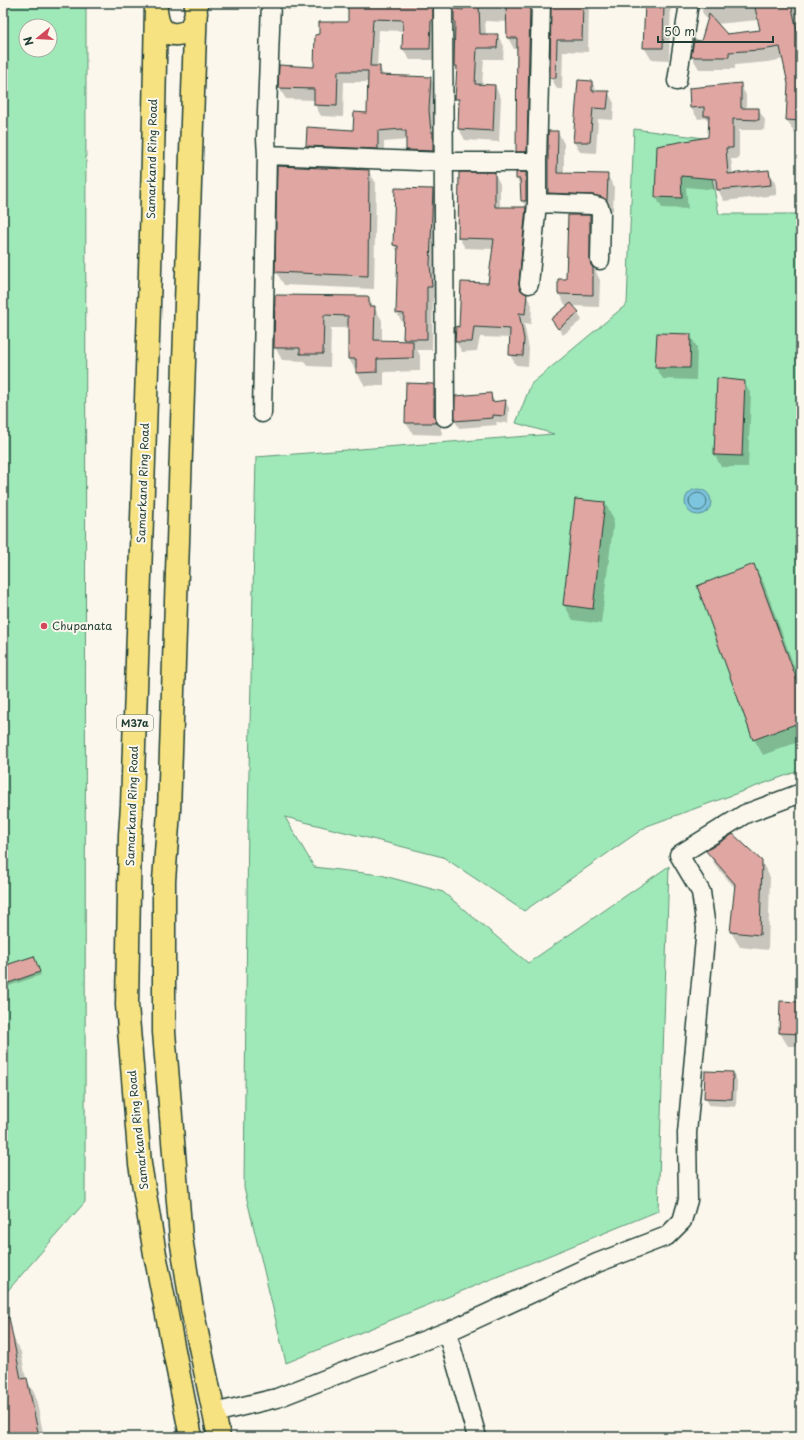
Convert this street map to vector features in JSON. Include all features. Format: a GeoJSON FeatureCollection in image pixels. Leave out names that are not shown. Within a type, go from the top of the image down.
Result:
{"type":"FeatureCollection","features":[{"type":"Feature","properties":{"kind":"highway"},"geometry":{"type":"LineString","coordinates":[[156,6],[161,28],[174,35],[181,34],[189,29],[194,22],[196,8]]}},
{"type":"Feature","properties":{"kind":"highway","name":"Samarkand Ring Road"},"geometry":{"type":"LineString","coordinates":[[156,6],[152,207],[130,835],[127,1004],[140,1164],[155,1254],[191,1437]]}},
{"type":"Feature","properties":{"kind":"highway"},"geometry":{"type":"LineString","coordinates":[[196,8],[169,811],[164,881],[164,1032],[181,1238],[192,1309],[219,1437]]}},
{"type":"Feature","properties":{"kind":"highway"},"geometry":{"type":"LineString","coordinates":[[132,805],[139,794],[145,790],[158,791],[164,796],[169,811]]}},
{"type":"Feature","properties":{"kind":"street"},"geometry":{"type":"LineString","coordinates":[[262,412],[267,154],[266,139],[271,3]]}},
{"type":"Feature","properties":{"kind":"street"},"geometry":{"type":"LineString","coordinates":[[443,3],[445,418]]}},
{"type":"Feature","properties":{"kind":"street"},"geometry":{"type":"LineString","coordinates":[[529,284],[537,203],[541,3]]}},
{"type":"Feature","properties":{"kind":"street"},"geometry":{"type":"LineString","coordinates":[[677,81],[689,3]]}},
{"type":"Feature","properties":{"kind":"street"},"geometry":{"type":"LineString","coordinates":[[267,154],[444,162],[537,162]]}},
{"type":"Feature","properties":{"kind":"street"},"geometry":{"type":"LineString","coordinates":[[537,203],[599,206],[601,213],[600,260]]}},
{"type":"Feature","properties":{"kind":"street"},"geometry":{"type":"LineString","coordinates":[[214,1413],[277,1398],[448,1332],[597,1262],[668,1236],[682,1221],[688,1200],[687,1133],[706,928],[701,892],[679,854],[746,814],[801,793]]}},
{"type":"Feature","properties":{"kind":"street"},"geometry":{"type":"LineString","coordinates":[[448,1332],[477,1437]]}},
{"type":"Feature","properties":{"kind":"green space","name":"Chupanata"},"geometry":{"type":"Polygon","coordinates":[[[3,3],[86,3],[85,1202],[3,1296],[3,3]]]}},
{"type":"Feature","properties":{"kind":"green space"},"geometry":{"type":"Polygon","coordinates":[[[634,129],[704,138],[719,214],[801,214],[801,770],[647,826],[524,911],[443,857],[285,817],[314,867],[381,875],[443,892],[528,963],[669,866],[658,1211],[286,1363],[244,1187],[248,817],[256,457],[554,434],[516,423],[531,384],[627,304],[634,129]]]}},
{"type":"Feature","properties":{"kind":"water"},"geometry":{"type":"Polygon","coordinates":[[[698,489],[707,493],[711,502],[707,511],[698,515],[689,511],[685,502],[689,493],[698,489]]]}},
{"type":"Feature","properties":{"kind":"building"},"geometry":{"type":"Polygon","coordinates":[[[348,3],[433,3],[430,49],[402,49],[403,20],[373,19],[370,66],[380,66],[380,75],[431,77],[429,110],[431,132],[433,132],[433,151],[406,150],[406,131],[402,131],[402,129],[378,131],[378,149],[306,146],[307,127],[353,130],[354,112],[367,113],[368,71],[338,71],[337,106],[314,105],[314,89],[278,88],[279,65],[314,67],[315,35],[319,34],[319,22],[348,22],[348,3]]]}},
{"type":"Feature","properties":{"kind":"building"},"geometry":{"type":"Polygon","coordinates":[[[463,3],[479,3],[480,34],[498,34],[497,48],[477,48],[475,84],[495,85],[493,131],[458,129],[459,99],[455,99],[457,66],[454,66],[454,9],[463,10],[463,3]]]}},
{"type":"Feature","properties":{"kind":"building"},"geometry":{"type":"Polygon","coordinates":[[[506,3],[530,3],[527,152],[516,152],[517,38],[507,38],[506,3]]]}},
{"type":"Feature","properties":{"kind":"building"},"geometry":{"type":"Polygon","coordinates":[[[551,3],[583,3],[582,40],[557,40],[556,78],[550,78],[551,3]]]}},
{"type":"Feature","properties":{"kind":"building"},"geometry":{"type":"Polygon","coordinates":[[[645,3],[664,3],[663,48],[643,48],[645,3]]]}},
{"type":"Feature","properties":{"kind":"building"},"geometry":{"type":"Polygon","coordinates":[[[754,3],[791,3],[801,49],[801,121],[786,120],[788,84],[780,47],[729,52],[729,57],[691,57],[694,40],[701,41],[709,14],[727,34],[760,30],[754,3]]]}},
{"type":"Feature","properties":{"kind":"building"},"geometry":{"type":"Polygon","coordinates":[[[578,80],[592,81],[592,91],[609,91],[607,109],[593,108],[590,142],[573,142],[578,80]]]}},
{"type":"Feature","properties":{"kind":"building"},"geometry":{"type":"Polygon","coordinates":[[[741,83],[741,108],[759,108],[759,120],[733,119],[733,148],[726,148],[728,174],[769,170],[771,185],[717,190],[716,179],[681,176],[682,198],[655,197],[657,146],[708,137],[709,116],[704,116],[704,107],[690,108],[689,88],[741,83]]]}},
{"type":"Feature","properties":{"kind":"building"},"geometry":{"type":"Polygon","coordinates":[[[548,131],[558,131],[557,173],[608,174],[607,201],[602,197],[593,195],[548,193],[548,131]]]}},
{"type":"Feature","properties":{"kind":"building"},"geometry":{"type":"Polygon","coordinates":[[[277,166],[369,170],[368,276],[275,272],[277,166]]]}},
{"type":"Feature","properties":{"kind":"building"},"geometry":{"type":"Polygon","coordinates":[[[459,172],[495,172],[495,207],[526,207],[519,283],[520,289],[527,294],[525,314],[519,313],[524,339],[523,356],[509,355],[510,329],[474,327],[472,342],[455,342],[456,326],[459,327],[461,282],[488,283],[494,239],[458,238],[459,172]]]}},
{"type":"Feature","properties":{"kind":"building"},"geometry":{"type":"Polygon","coordinates":[[[516,172],[526,172],[526,201],[521,201],[520,179],[516,179],[516,172]]]}},
{"type":"Feature","properties":{"kind":"building"},"geometry":{"type":"Polygon","coordinates":[[[395,188],[433,189],[430,265],[432,287],[427,287],[427,339],[403,339],[404,314],[396,313],[398,246],[393,245],[395,188]]]}},
{"type":"Feature","properties":{"kind":"building"},"geometry":{"type":"Polygon","coordinates":[[[568,215],[590,215],[590,260],[593,268],[593,295],[558,294],[558,279],[566,279],[568,215]]]}},
{"type":"Feature","properties":{"kind":"building"},"geometry":{"type":"Polygon","coordinates":[[[275,295],[367,296],[369,297],[369,306],[375,306],[374,340],[413,341],[413,358],[377,359],[377,372],[356,373],[356,359],[348,359],[348,316],[324,315],[323,354],[300,354],[300,348],[274,348],[275,295]]]}},
{"type":"Feature","properties":{"kind":"building"},"geometry":{"type":"Polygon","coordinates":[[[571,303],[579,312],[558,329],[551,319],[571,303]]]}},
{"type":"Feature","properties":{"kind":"building"},"geometry":{"type":"Polygon","coordinates":[[[657,333],[691,334],[690,368],[655,368],[657,333]]]}},
{"type":"Feature","properties":{"kind":"building"},"geometry":{"type":"Polygon","coordinates":[[[717,378],[745,381],[742,456],[714,455],[717,378]]]}},
{"type":"Feature","properties":{"kind":"building"},"geometry":{"type":"Polygon","coordinates":[[[406,383],[434,384],[434,417],[437,423],[405,423],[406,383]]]}},
{"type":"Feature","properties":{"kind":"building"},"geometry":{"type":"Polygon","coordinates":[[[491,393],[492,402],[506,400],[504,416],[493,415],[493,418],[454,421],[455,396],[491,393]]]}},
{"type":"Feature","properties":{"kind":"building"},"geometry":{"type":"Polygon","coordinates":[[[575,499],[605,502],[593,609],[563,605],[575,499]]]}},
{"type":"Feature","properties":{"kind":"building"},"geometry":{"type":"Polygon","coordinates":[[[754,564],[801,691],[801,722],[753,740],[697,586],[754,564]]]}},
{"type":"Feature","properties":{"kind":"building"},"geometry":{"type":"Polygon","coordinates":[[[733,834],[762,861],[760,935],[730,932],[735,884],[706,851],[733,834]]]}},
{"type":"Feature","properties":{"kind":"building"},"geometry":{"type":"Polygon","coordinates":[[[34,956],[40,972],[3,985],[3,966],[34,956]]]}},
{"type":"Feature","properties":{"kind":"building"},"geometry":{"type":"Polygon","coordinates":[[[780,1001],[801,1002],[801,1034],[779,1033],[780,1001]]]}},
{"type":"Feature","properties":{"kind":"building"},"geometry":{"type":"Polygon","coordinates":[[[705,1071],[733,1072],[732,1099],[704,1098],[705,1071]]]}},
{"type":"Feature","properties":{"kind":"building"},"geometry":{"type":"Polygon","coordinates":[[[9,1317],[21,1379],[27,1378],[39,1437],[6,1437],[3,1425],[3,1318],[9,1317]]]}},
{"type":"Feature","properties":{"kind":"place","name":"Chupanata"},"geometry":{"type":"Point","coordinates":[44,626]}}]}
